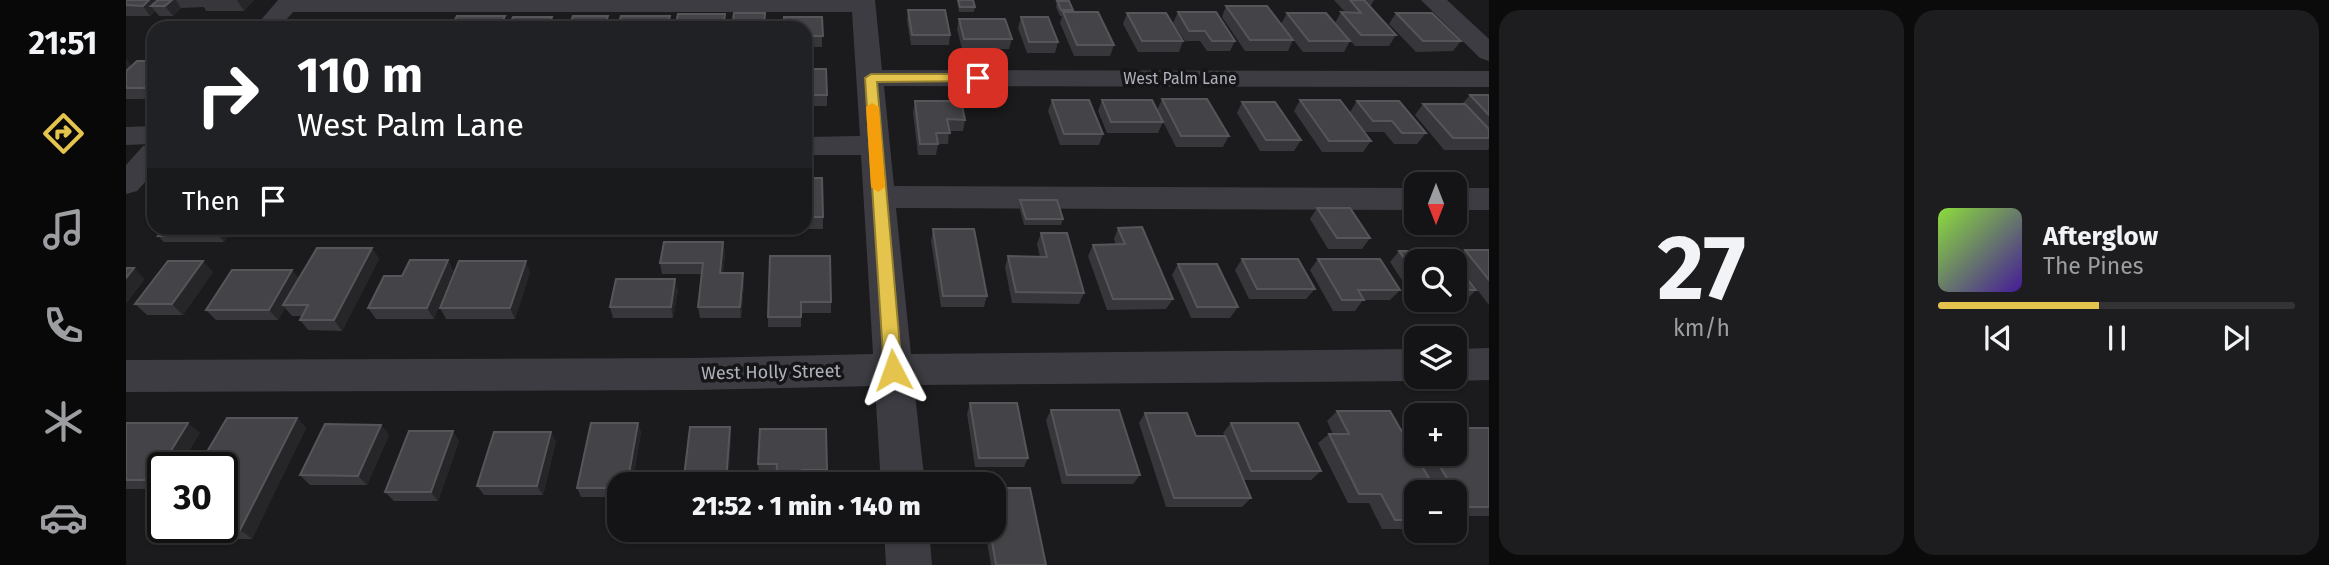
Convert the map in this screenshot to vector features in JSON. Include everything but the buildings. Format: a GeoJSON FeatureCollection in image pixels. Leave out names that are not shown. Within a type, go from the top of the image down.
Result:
{"type":"FeatureCollection","features":[{"type":"Feature","properties":{"kind":"street"},"geometry":{"type":"LineString","coordinates":[[1433,0],[1489,53]]}},
{"type":"Feature","properties":{"kind":"street"},"geometry":{"type":"LineString","coordinates":[[272,21],[289,2],[863,2],[902,472]]}},
{"type":"Feature","properties":{"kind":"street","name":"West Palm Lane"},"geometry":{"type":"LineString","coordinates":[[871,78],[1489,79]]}},
{"type":"Feature","properties":{"kind":"street"},"geometry":{"type":"LineString","coordinates":[[126,136],[147,135]]}},
{"type":"Feature","properties":{"kind":"street"},"geometry":{"type":"LineString","coordinates":[[812,146],[874,145]]}},
{"type":"Feature","properties":{"kind":"street"},"geometry":{"type":"LineString","coordinates":[[126,184],[147,161]]}},
{"type":"Feature","properties":{"kind":"street"},"geometry":{"type":"LineString","coordinates":[[879,197],[1404,199]]}},
{"type":"Feature","properties":{"kind":"street"},"geometry":{"type":"LineString","coordinates":[[1467,199],[1489,200]]}},
{"type":"Feature","properties":{"kind":"street"},"geometry":{"type":"LineString","coordinates":[[1467,365],[1489,364]]}},
{"type":"Feature","properties":{"kind":"street","name":"West Holly Street"},"geometry":{"type":"LineString","coordinates":[[126,376],[694,374],[1404,365]]}},
{"type":"Feature","properties":{"kind":"street"},"geometry":{"type":"LineString","coordinates":[[907,542],[909,565]]}},
{"type":"Feature","properties":{"kind":"slow traffic"},"geometry":{"type":"LineString","coordinates":[[872,107],[878,187]]}},
{"type":"Feature","properties":{"kind":"route"},"geometry":{"type":"LineString","coordinates":[[893,370],[871,78],[978,78]]}}]}
